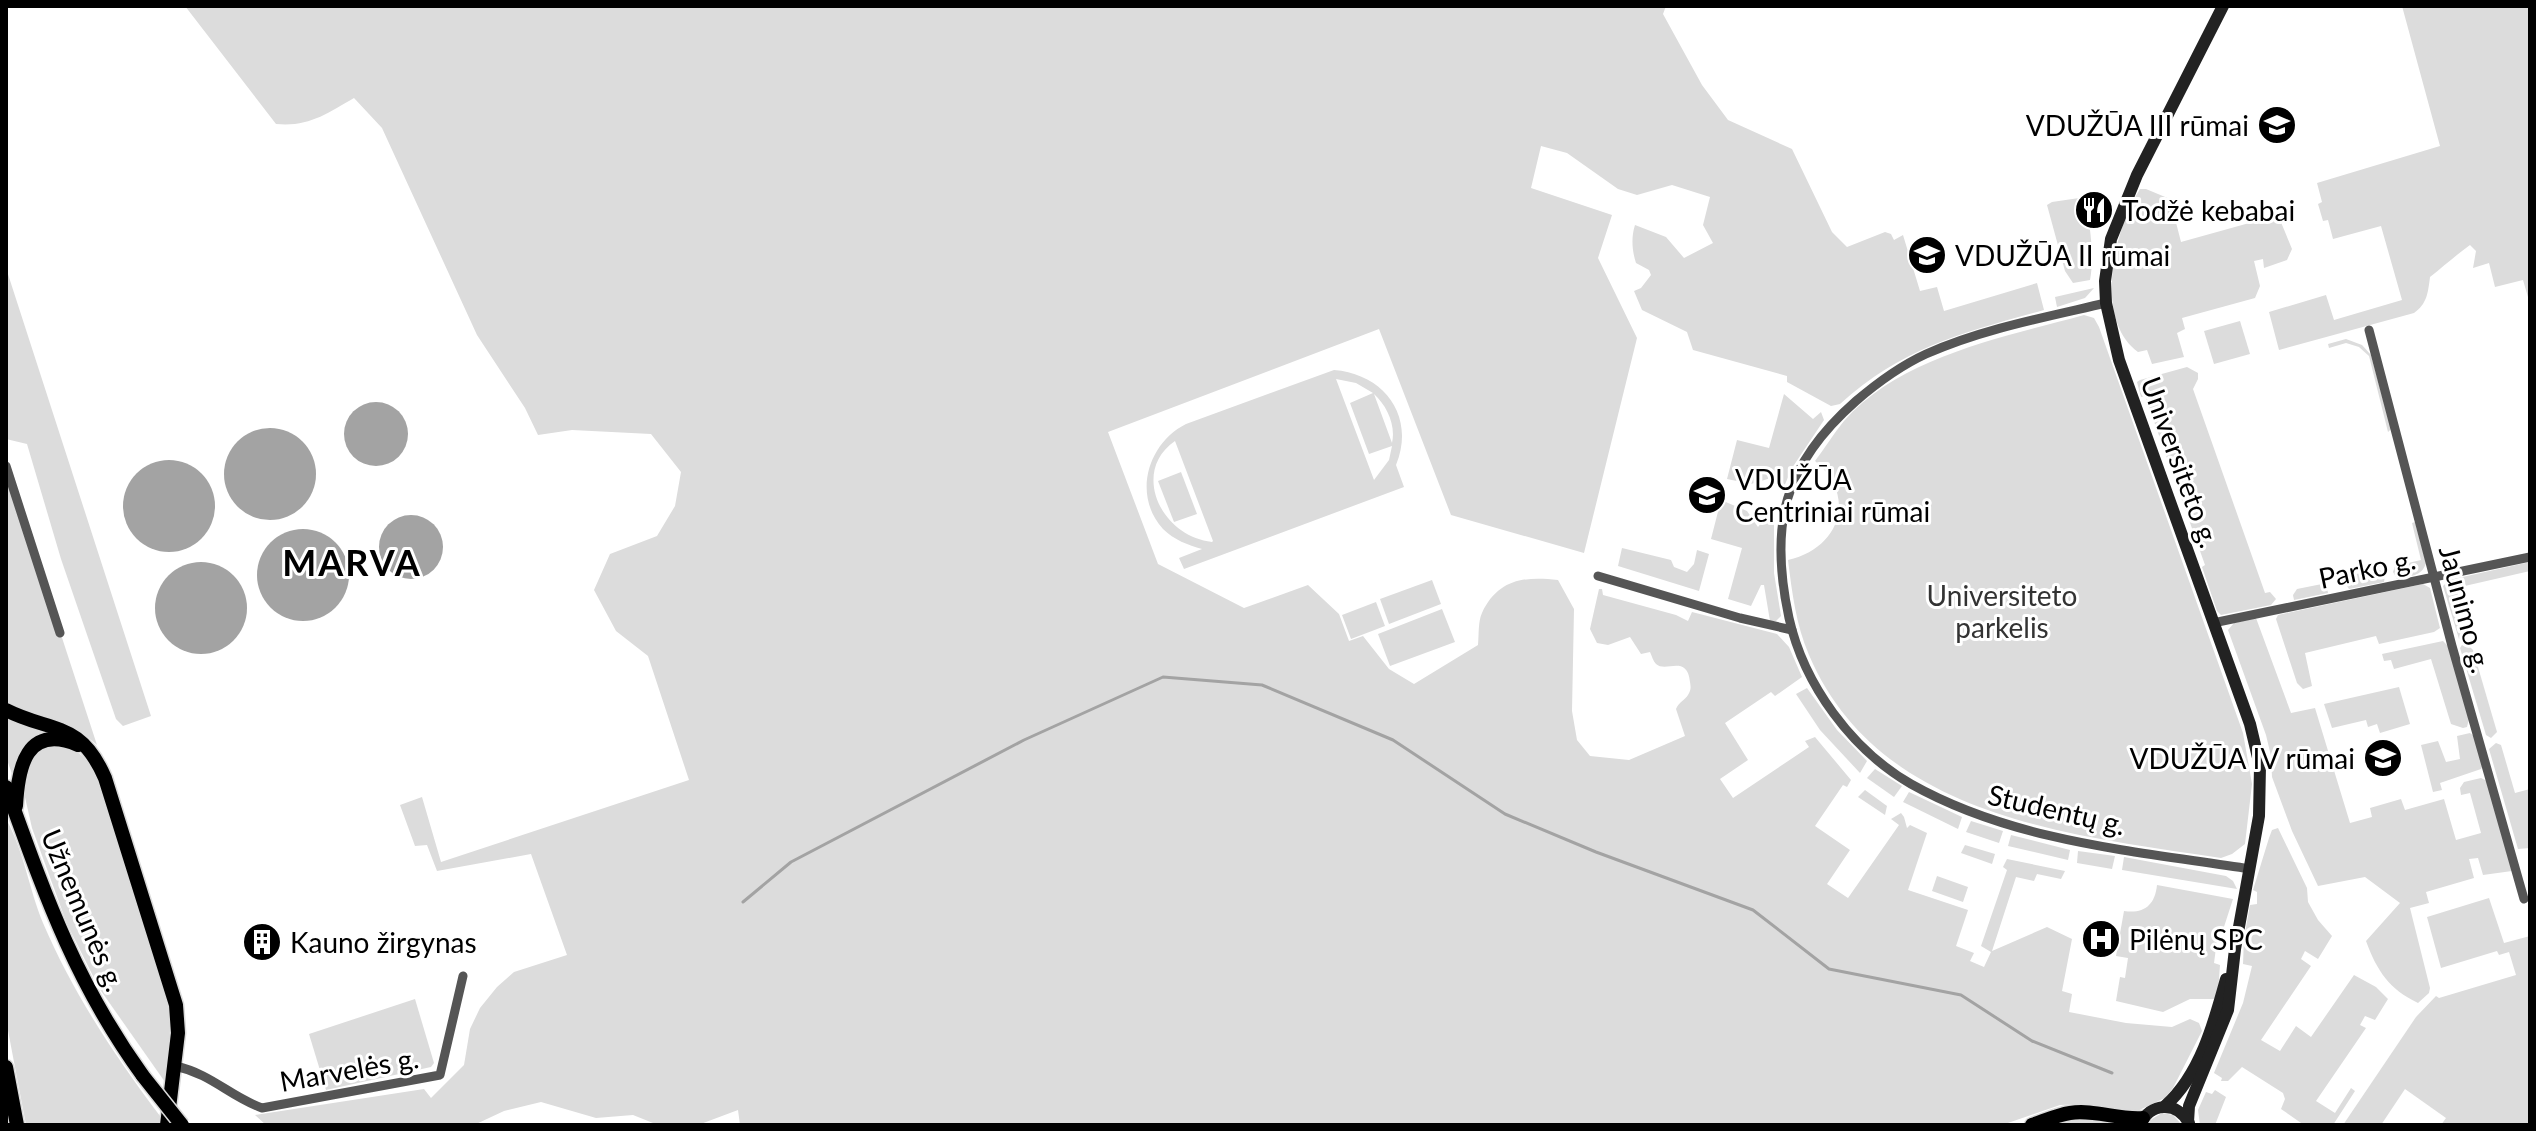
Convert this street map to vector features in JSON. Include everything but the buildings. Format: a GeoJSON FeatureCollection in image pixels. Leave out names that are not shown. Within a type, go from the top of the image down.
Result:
{"type":"FeatureCollection","features":[{"type":"Feature","properties":{"kind":"main road","name":"Universiteto g."},"geometry":{"type":"LineString","coordinates":[[2189,1123],[2189,1106],[2225,1022],[2261,800],[2260,766],[2250,724],[2119,360],[2106,303],[2107,261],[2118,218],[2137,175],[2223,6]]}},
{"type":"Feature","properties":{"kind":"main road"},"geometry":{"type":"LineString","coordinates":[[6,710],[62,728],[90,750],[105,778],[171,984],[178,1033],[167,1125]]}},
{"type":"Feature","properties":{"kind":"main road"},"geometry":{"type":"LineString","coordinates":[[11,810],[19,769],[27,752],[35,745],[56,739],[90,750]]}},
{"type":"Feature","properties":{"kind":"main road","name":"Užnemunės g."},"geometry":{"type":"LineString","coordinates":[[6,787],[11,810],[46,900],[79,973],[101,1013],[143,1076],[182,1125]]}},
{"type":"Feature","properties":{"kind":"main road","name":"Universiteto g."},"geometry":{"type":"LineString","coordinates":[[2165,1106],[2180,1093],[2192,1073],[2218,1007],[2235,949]]}},
{"type":"Feature","properties":{"kind":"main road"},"geometry":{"type":"LineString","coordinates":[[6,1067],[17,1125]]}},
{"type":"Feature","properties":{"kind":"main road"},"geometry":{"type":"LineString","coordinates":[[2032,1125],[2072,1112],[2141,1122],[2152,1109],[2165,1106],[2179,1110],[2189,1123]]}},
{"type":"Feature","properties":{"kind":"street","name":"Studentų g."},"geometry":{"type":"LineString","coordinates":[[2106,303],[1992,332],[1925,355],[1871,388],[1837,418],[1800,466],[1783,514],[1781,561],[1792,630],[1812,679],[1834,714],[1857,742],[1910,784],[2010,826],[2076,841],[2250,869]]}},
{"type":"Feature","properties":{"kind":"street","name":"Jaunimo g."},"geometry":{"type":"LineString","coordinates":[[2369,330],[2524,899]]}},
{"type":"Feature","properties":{"kind":"street"},"geometry":{"type":"LineString","coordinates":[[6,466],[60,633]]}},
{"type":"Feature","properties":{"kind":"street","name":"Parko g."},"geometry":{"type":"LineString","coordinates":[[2213,623],[2530,557]]}},
{"type":"Feature","properties":{"kind":"street"},"geometry":{"type":"LineString","coordinates":[[1598,576],[1754,622],[1792,630]]}},
{"type":"Feature","properties":{"kind":"street","name":"Marvelės g."},"geometry":{"type":"LineString","coordinates":[[175,1066],[213,1078],[246,1102],[262,1108],[440,1075],[463,976]]}},
{"type":"Feature","properties":{"kind":"green space"},"geometry":{"type":"Polygon","coordinates":[[[185,6],[1666,6],[1663,14],[1702,85],[1728,120],[1792,149],[1832,232],[1847,247],[1885,232],[1891,234],[1894,240],[1903,235],[1920,291],[1937,287],[1944,311],[2037,283],[2044,310],[1961,334],[1911,355],[1887,368],[1840,404],[1831,406],[1787,382],[1787,376],[1693,350],[1687,332],[1642,310],[1634,291],[1641,288],[1651,275],[1649,270],[1636,263],[1632,244],[1635,225],[1666,237],[1684,258],[1713,243],[1703,225],[1710,197],[1672,185],[1637,195],[1618,189],[1567,153],[1541,146],[1531,188],[1612,215],[1598,258],[1637,338],[1584,553],[1451,515],[1379,329],[1108,432],[1158,564],[1244,608],[1308,585],[1339,614],[1349,641],[1363,636],[1389,669],[1414,684],[1478,645],[1482,613],[1504,587],[1524,580],[1558,580],[1574,609],[1572,711],[1577,740],[1590,756],[1629,760],[1685,736],[1676,709],[1691,687],[1685,669],[1656,664],[1650,652],[1641,654],[1630,637],[1608,645],[1597,643],[1590,629],[1599,589],[1602,589],[1603,595],[1688,621],[1692,612],[1777,634],[1789,647],[1802,677],[1775,696],[1771,692],[1725,723],[1748,760],[1720,779],[1733,798],[1809,747],[1805,741],[1815,737],[1851,780],[1847,787],[1843,785],[1815,826],[1850,850],[1827,884],[1848,898],[1899,825],[1891,819],[1901,813],[1907,828],[1910,825],[1927,833],[1908,890],[1968,910],[1956,946],[1974,953],[1970,961],[1984,967],[1991,952],[1981,946],[2007,870],[2003,867],[2007,859],[2065,871],[2061,879],[2037,874],[2034,881],[2016,877],[1992,951],[2047,927],[2072,939],[2062,991],[2072,994],[2069,1012],[2126,1023],[2172,1027],[2190,1019],[2199,1023],[2202,1031],[2173,1088],[2165,1098],[2133,1113],[2084,1104],[2060,1105],[2002,1125],[740,1125],[738,1110],[698,1125],[658,1125],[633,1115],[596,1118],[541,1102],[504,1111],[474,1125],[266,1125],[255,1115],[424,1089],[431,1098],[464,1065],[470,1029],[480,1008],[497,987],[514,972],[567,955],[531,854],[437,871],[427,845],[415,846],[400,805],[422,797],[441,862],[689,780],[648,656],[616,631],[594,590],[610,554],[657,536],[675,506],[681,472],[651,434],[572,430],[538,435],[525,408],[477,335],[382,128],[354,98],[308,121],[276,124],[185,6]]]}},
{"type":"Feature","properties":{"kind":"green space"},"geometry":{"type":"Polygon","coordinates":[[[2402,6],[2530,6],[2530,304],[2523,280],[2495,287],[2489,263],[2473,268],[2476,251],[2470,245],[2430,277],[2424,302],[2414,313],[2279,350],[2269,312],[2326,295],[2334,320],[2402,300],[2381,226],[2333,239],[2328,220],[2323,221],[2318,204],[2322,202],[2317,183],[2440,146],[2402,6]]]}},
{"type":"Feature","properties":{"kind":"green space"},"geometry":{"type":"Polygon","coordinates":[[[2140,189],[2170,199],[2181,242],[2278,215],[2292,249],[2287,260],[2264,268],[2263,259],[2254,261],[2260,286],[2255,298],[2182,318],[2185,329],[2177,333],[2184,357],[2152,364],[2147,350],[2138,352],[2124,337],[2112,296],[2116,249],[2122,227],[2140,189]]]}},
{"type":"Feature","properties":{"kind":"green space"},"geometry":{"type":"Polygon","coordinates":[[[2086,197],[2092,249],[2090,280],[2073,283],[2065,271],[2047,205],[2086,197]]]}},
{"type":"Feature","properties":{"kind":"green space"},"geometry":{"type":"Polygon","coordinates":[[[6,268],[151,716],[123,726],[116,719],[61,559],[27,444],[6,439],[6,268]]]}},
{"type":"Feature","properties":{"kind":"green space"},"geometry":{"type":"Polygon","coordinates":[[[2094,288],[2085,298],[2057,307],[2055,297],[2094,288]]]}},
{"type":"Feature","properties":{"kind":"green space","name":"Universiteto parkelis"},"geometry":{"type":"Polygon","coordinates":[[[2084,315],[2094,318],[2099,327],[2243,733],[2252,784],[2245,844],[2221,858],[2042,826],[1984,809],[1930,784],[1881,752],[1840,709],[1809,655],[1798,620],[1788,560],[1806,554],[1820,544],[1837,519],[1839,504],[1836,489],[1815,461],[1844,421],[1867,399],[1894,380],[1924,365],[1988,341],[2084,315]]]}},
{"type":"Feature","properties":{"kind":"green space"},"geometry":{"type":"Polygon","coordinates":[[[2240,321],[2250,354],[2214,364],[2204,331],[2240,321]]]}},
{"type":"Feature","properties":{"kind":"green space"},"geometry":{"type":"Polygon","coordinates":[[[2346,339],[2362,345],[2371,355],[2391,429],[2388,432],[2369,356],[2359,347],[2346,343],[2329,348],[2328,344],[2346,339]]]}},
{"type":"Feature","properties":{"kind":"green space"},"geometry":{"type":"Polygon","coordinates":[[[2187,367],[2198,373],[2193,389],[2265,593],[2270,592],[2276,599],[2271,605],[2221,615],[2217,611],[2202,567],[2205,565],[2145,396],[2141,397],[2137,382],[2140,380],[2187,367]]]}},
{"type":"Feature","properties":{"kind":"green space"},"geometry":{"type":"Polygon","coordinates":[[[1334,370],[1352,373],[1381,389],[1398,414],[1402,430],[1396,465],[1404,487],[1184,569],[1179,558],[1202,549],[1181,542],[1163,529],[1148,501],[1147,486],[1154,457],[1162,444],[1186,424],[1334,370]],[[1336,379],[1374,480],[1389,460],[1392,446],[1369,454],[1350,403],[1373,393],[1356,383],[1336,379]],[[1374,394],[1392,443],[1393,429],[1389,416],[1374,394]],[[1175,441],[1162,454],[1155,469],[1154,485],[1166,515],[1178,528],[1212,542],[1175,441]]]}},
{"type":"Feature","properties":{"kind":"green space"},"geometry":{"type":"Polygon","coordinates":[[[1784,394],[1813,419],[1821,412],[1824,420],[1792,468],[1783,489],[1778,490],[1771,478],[1751,484],[1727,479],[1737,440],[1769,448],[1784,394]]]}},
{"type":"Feature","properties":{"kind":"green space"},"geometry":{"type":"Polygon","coordinates":[[[6,466],[97,745],[65,724],[6,704],[6,466]]]}},
{"type":"Feature","properties":{"kind":"green space"},"geometry":{"type":"Polygon","coordinates":[[[1181,472],[1197,514],[1174,522],[1158,481],[1181,472]]]}},
{"type":"Feature","properties":{"kind":"green space"},"geometry":{"type":"Polygon","coordinates":[[[1721,500],[1747,511],[1758,527],[1765,518],[1774,518],[1774,573],[1781,616],[1776,621],[1770,621],[1764,585],[1761,585],[1751,606],[1728,599],[1742,548],[1711,539],[1721,500]]]}},
{"type":"Feature","properties":{"kind":"green space"},"geometry":{"type":"Polygon","coordinates":[[[2415,522],[2426,563],[2418,573],[2397,579],[2393,572],[2395,566],[2421,560],[2412,523],[2415,522]]]}},
{"type":"Feature","properties":{"kind":"green space"},"geometry":{"type":"Polygon","coordinates":[[[1622,548],[1671,560],[1674,567],[1687,572],[1694,564],[1697,550],[1709,554],[1699,591],[1618,566],[1622,548]]]}},
{"type":"Feature","properties":{"kind":"green space"},"geometry":{"type":"Polygon","coordinates":[[[2530,562],[2530,571],[2456,588],[2469,633],[2459,639],[2443,586],[2449,580],[2530,562]]]}},
{"type":"Feature","properties":{"kind":"green space"},"geometry":{"type":"Polygon","coordinates":[[[2380,570],[2385,575],[2384,582],[2349,589],[2344,581],[2350,575],[2380,570]]]}},
{"type":"Feature","properties":{"kind":"green space"},"geometry":{"type":"Polygon","coordinates":[[[1432,580],[1441,604],[1389,624],[1380,599],[1432,580]]]}},
{"type":"Feature","properties":{"kind":"green space"},"geometry":{"type":"Polygon","coordinates":[[[2322,584],[2328,593],[2294,600],[2297,589],[2322,584]]]}},
{"type":"Feature","properties":{"kind":"green space"},"geometry":{"type":"Polygon","coordinates":[[[2423,584],[2430,588],[2440,628],[2379,644],[2376,636],[2305,653],[2312,686],[2303,689],[2297,683],[2276,619],[2278,615],[2423,584]]]}},
{"type":"Feature","properties":{"kind":"green space"},"geometry":{"type":"Polygon","coordinates":[[[1376,602],[1385,626],[1351,639],[1342,615],[1376,602]]]}},
{"type":"Feature","properties":{"kind":"green space"},"geometry":{"type":"Polygon","coordinates":[[[1442,609],[1455,642],[1390,666],[1378,634],[1442,609]]]}},
{"type":"Feature","properties":{"kind":"green space"},"geometry":{"type":"Polygon","coordinates":[[[2256,618],[2291,713],[2315,708],[2350,823],[2372,817],[2370,808],[2401,799],[2405,810],[2444,799],[2456,840],[2481,833],[2470,793],[2461,795],[2460,788],[2464,782],[2481,778],[2487,781],[2512,871],[2483,875],[2478,858],[2469,859],[2474,878],[2426,892],[2429,903],[2410,908],[2430,988],[2418,1003],[2399,992],[2385,978],[2366,941],[2400,903],[2365,877],[2318,886],[2292,831],[2272,777],[2266,735],[2228,630],[2234,623],[2256,618]]]}},
{"type":"Feature","properties":{"kind":"green space"},"geometry":{"type":"Polygon","coordinates":[[[2443,641],[2448,646],[2469,719],[2467,727],[2451,724],[2431,659],[2394,669],[2391,660],[2384,661],[2382,654],[2443,641]]]}},
{"type":"Feature","properties":{"kind":"green space"},"geometry":{"type":"Polygon","coordinates":[[[2462,645],[2473,650],[2497,732],[2491,738],[2486,735],[2460,648],[2462,645]]]}},
{"type":"Feature","properties":{"kind":"green space"},"geometry":{"type":"Polygon","coordinates":[[[2399,687],[2410,724],[2380,733],[2377,724],[2368,727],[2366,720],[2332,728],[2324,704],[2399,687]]]}},
{"type":"Feature","properties":{"kind":"green space"},"geometry":{"type":"Polygon","coordinates":[[[1807,688],[1837,730],[1867,761],[1860,773],[1820,730],[1796,694],[1807,688]]]}},
{"type":"Feature","properties":{"kind":"green space"},"geometry":{"type":"Polygon","coordinates":[[[6,718],[60,733],[29,745],[12,774],[6,757],[6,718]]]}},
{"type":"Feature","properties":{"kind":"green space"},"geometry":{"type":"Polygon","coordinates":[[[2470,733],[2474,736],[2483,765],[2481,769],[2440,783],[2442,790],[2433,792],[2421,745],[2438,741],[2446,762],[2460,759],[2457,736],[2470,733]]]}},
{"type":"Feature","properties":{"kind":"green space"},"geometry":{"type":"Polygon","coordinates":[[[2496,743],[2501,745],[2515,793],[2530,789],[2530,848],[2518,849],[2489,749],[2496,743]]]}},
{"type":"Feature","properties":{"kind":"green space"},"geometry":{"type":"Polygon","coordinates":[[[47,746],[68,749],[81,755],[101,785],[169,1003],[170,1043],[165,1082],[99,988],[67,924],[32,828],[22,784],[35,753],[47,746]]]}},
{"type":"Feature","properties":{"kind":"green space"},"geometry":{"type":"Polygon","coordinates":[[[1875,769],[1902,786],[1894,797],[1867,778],[1875,769]]]}},
{"type":"Feature","properties":{"kind":"green space"},"geometry":{"type":"Polygon","coordinates":[[[1865,790],[1887,806],[1885,815],[1858,797],[1865,790]]]}},
{"type":"Feature","properties":{"kind":"green space"},"geometry":{"type":"Polygon","coordinates":[[[1909,792],[1962,817],[1958,829],[1903,802],[1909,792]]]}},
{"type":"Feature","properties":{"kind":"green space"},"geometry":{"type":"Polygon","coordinates":[[[6,819],[43,923],[67,974],[96,1023],[160,1116],[159,1125],[26,1125],[6,1020],[6,819]]]}},
{"type":"Feature","properties":{"kind":"green space"},"geometry":{"type":"Polygon","coordinates":[[[1971,821],[2003,831],[1999,843],[1966,832],[1971,821]]]}},
{"type":"Feature","properties":{"kind":"green space"},"geometry":{"type":"Polygon","coordinates":[[[2278,828],[2307,888],[2308,902],[2332,936],[2318,959],[2305,951],[2301,959],[2311,966],[2261,1040],[2280,1051],[2296,1026],[2311,1037],[2354,975],[2376,987],[2388,999],[2375,1020],[2365,1016],[2360,1025],[2366,1028],[2316,1101],[2335,1113],[2351,1088],[2355,1091],[2333,1125],[2304,1125],[2281,1109],[2285,1099],[2283,1093],[2242,1067],[2228,1081],[2221,1081],[2222,1078],[2214,1073],[2243,1003],[2252,966],[2243,964],[2250,905],[2257,904],[2257,892],[2253,890],[2272,830],[2278,828]]]}},
{"type":"Feature","properties":{"kind":"green space"},"geometry":{"type":"Polygon","coordinates":[[[2011,835],[2070,850],[2068,860],[2008,846],[2011,835]]]}},
{"type":"Feature","properties":{"kind":"green space"},"geometry":{"type":"Polygon","coordinates":[[[1965,845],[1995,854],[1992,864],[1961,853],[1965,845]]]}},
{"type":"Feature","properties":{"kind":"green space"},"geometry":{"type":"Polygon","coordinates":[[[2078,851],[2115,856],[2112,869],[2077,863],[2078,851]]]}},
{"type":"Feature","properties":{"kind":"green space"},"geometry":{"type":"Polygon","coordinates":[[[2124,857],[2226,876],[2237,889],[2122,870],[2124,857]]]}},
{"type":"Feature","properties":{"kind":"green space"},"geometry":{"type":"Polygon","coordinates":[[[1937,876],[1968,887],[1963,902],[1932,891],[1937,876]]]}},
{"type":"Feature","properties":{"kind":"green space"},"geometry":{"type":"Polygon","coordinates":[[[2157,885],[2233,899],[2222,933],[2218,933],[2214,963],[2220,965],[2218,993],[2214,999],[2190,999],[2163,1012],[2116,1001],[2120,977],[2125,978],[2128,958],[2116,956],[2124,911],[2147,907],[2154,898],[2157,885]]]}},
{"type":"Feature","properties":{"kind":"green space"},"geometry":{"type":"Polygon","coordinates":[[[2489,898],[2504,943],[2530,936],[2530,1125],[2441,1125],[2446,1118],[2405,1089],[2381,1125],[2343,1125],[2416,1017],[2436,996],[2439,998],[2516,975],[2509,952],[2499,955],[2497,951],[2441,968],[2427,917],[2489,898]]]}},
{"type":"Feature","properties":{"kind":"green space"},"geometry":{"type":"Polygon","coordinates":[[[415,999],[434,1063],[431,1067],[326,1090],[309,1034],[415,999]]]}},
{"type":"Feature","properties":{"kind":"green space"},"geometry":{"type":"Polygon","coordinates":[[[2215,1090],[2226,1097],[2215,1125],[2200,1125],[2198,1110],[2206,1092],[2212,1094],[2215,1090]]]}},
{"type":"Feature","properties":{"kind":"green space"},"geometry":{"type":"Polygon","coordinates":[[[2162,1113],[2173,1115],[2182,1125],[2148,1125],[2162,1113]]]}},
{"type":"Feature","properties":{"kind":"green space"},"geometry":{"type":"Polygon","coordinates":[[[2093,1118],[2118,1125],[2052,1125],[2073,1119],[2093,1118]]]}},
{"type":"Feature","properties":{"kind":"shaded area"},"geometry":{"type":"Polygon","coordinates":[[[376,402],[388,404],[399,411],[406,422],[406,446],[399,457],[388,464],[376,466],[364,464],[353,457],[346,446],[344,434],[346,422],[353,411],[364,404],[376,402]]]}},
{"type":"Feature","properties":{"kind":"shaded area"},"geometry":{"type":"Polygon","coordinates":[[[270,428],[287,432],[302,442],[312,457],[316,474],[312,491],[302,506],[287,516],[270,520],[253,516],[238,506],[228,491],[224,474],[228,457],[238,442],[253,432],[270,428]]]}},
{"type":"Feature","properties":{"kind":"shaded area"},"geometry":{"type":"Polygon","coordinates":[[[169,460],[187,464],[201,474],[211,488],[215,506],[211,524],[201,538],[187,548],[169,552],[151,548],[137,538],[127,524],[123,506],[127,488],[137,474],[151,464],[169,460]]]}},
{"type":"Feature","properties":{"kind":"shaded area"},"geometry":{"type":"Polygon","coordinates":[[[411,515],[423,517],[434,524],[441,535],[441,559],[434,570],[423,577],[411,579],[399,577],[388,570],[381,559],[379,547],[381,535],[388,524],[399,517],[411,515]]]}},
{"type":"Feature","properties":{"kind":"shaded area"},"geometry":{"type":"Polygon","coordinates":[[[303,529],[321,533],[335,543],[345,557],[349,575],[345,593],[335,607],[321,617],[303,621],[285,617],[271,607],[261,593],[257,575],[261,557],[271,543],[285,533],[303,529]]]}},
{"type":"Feature","properties":{"kind":"shaded area"},"geometry":{"type":"Polygon","coordinates":[[[201,562],[218,566],[233,576],[243,591],[247,608],[243,625],[233,640],[218,650],[201,654],[184,650],[169,640],[159,625],[155,608],[159,591],[169,576],[184,566],[201,562]]]}},
{"type":"Feature","properties":{"kind":"waterway"},"geometry":{"type":"LineString","coordinates":[[743,902],[791,862],[1024,740],[1163,677],[1262,685],[1393,740],[1505,814],[1596,852],[1753,910],[1829,969],[1961,995],[2032,1041],[2112,1073]]}},
{"type":"Feature","properties":{"kind":"place","name":"VDUŽŪA III rūmai"},"geometry":{"type":"Point","coordinates":[2277,125]}},
{"type":"Feature","properties":{"kind":"place","name":"Todžė kebabai"},"geometry":{"type":"Point","coordinates":[2094,210]}},
{"type":"Feature","properties":{"kind":"place","name":"VDUŽŪA II rūmai"},"geometry":{"type":"Point","coordinates":[1927,255]}},
{"type":"Feature","properties":{"kind":"place","name":"VDUŽŪA Centriniai rūmai"},"geometry":{"type":"Point","coordinates":[1707,495]}},
{"type":"Feature","properties":{"kind":"place","name":"VDUŽŪA IV rūmai"},"geometry":{"type":"Point","coordinates":[2383,758]}},
{"type":"Feature","properties":{"kind":"place","name":"Pilėnų SPC"},"geometry":{"type":"Point","coordinates":[2101,939]}},
{"type":"Feature","properties":{"kind":"place","name":"Kauno žirgynas"},"geometry":{"type":"Point","coordinates":[262,942]}},
{"type":"Feature","properties":{"kind":"district","name":"MARVA"},"geometry":{"type":"Point","coordinates":[352,562]}}]}
